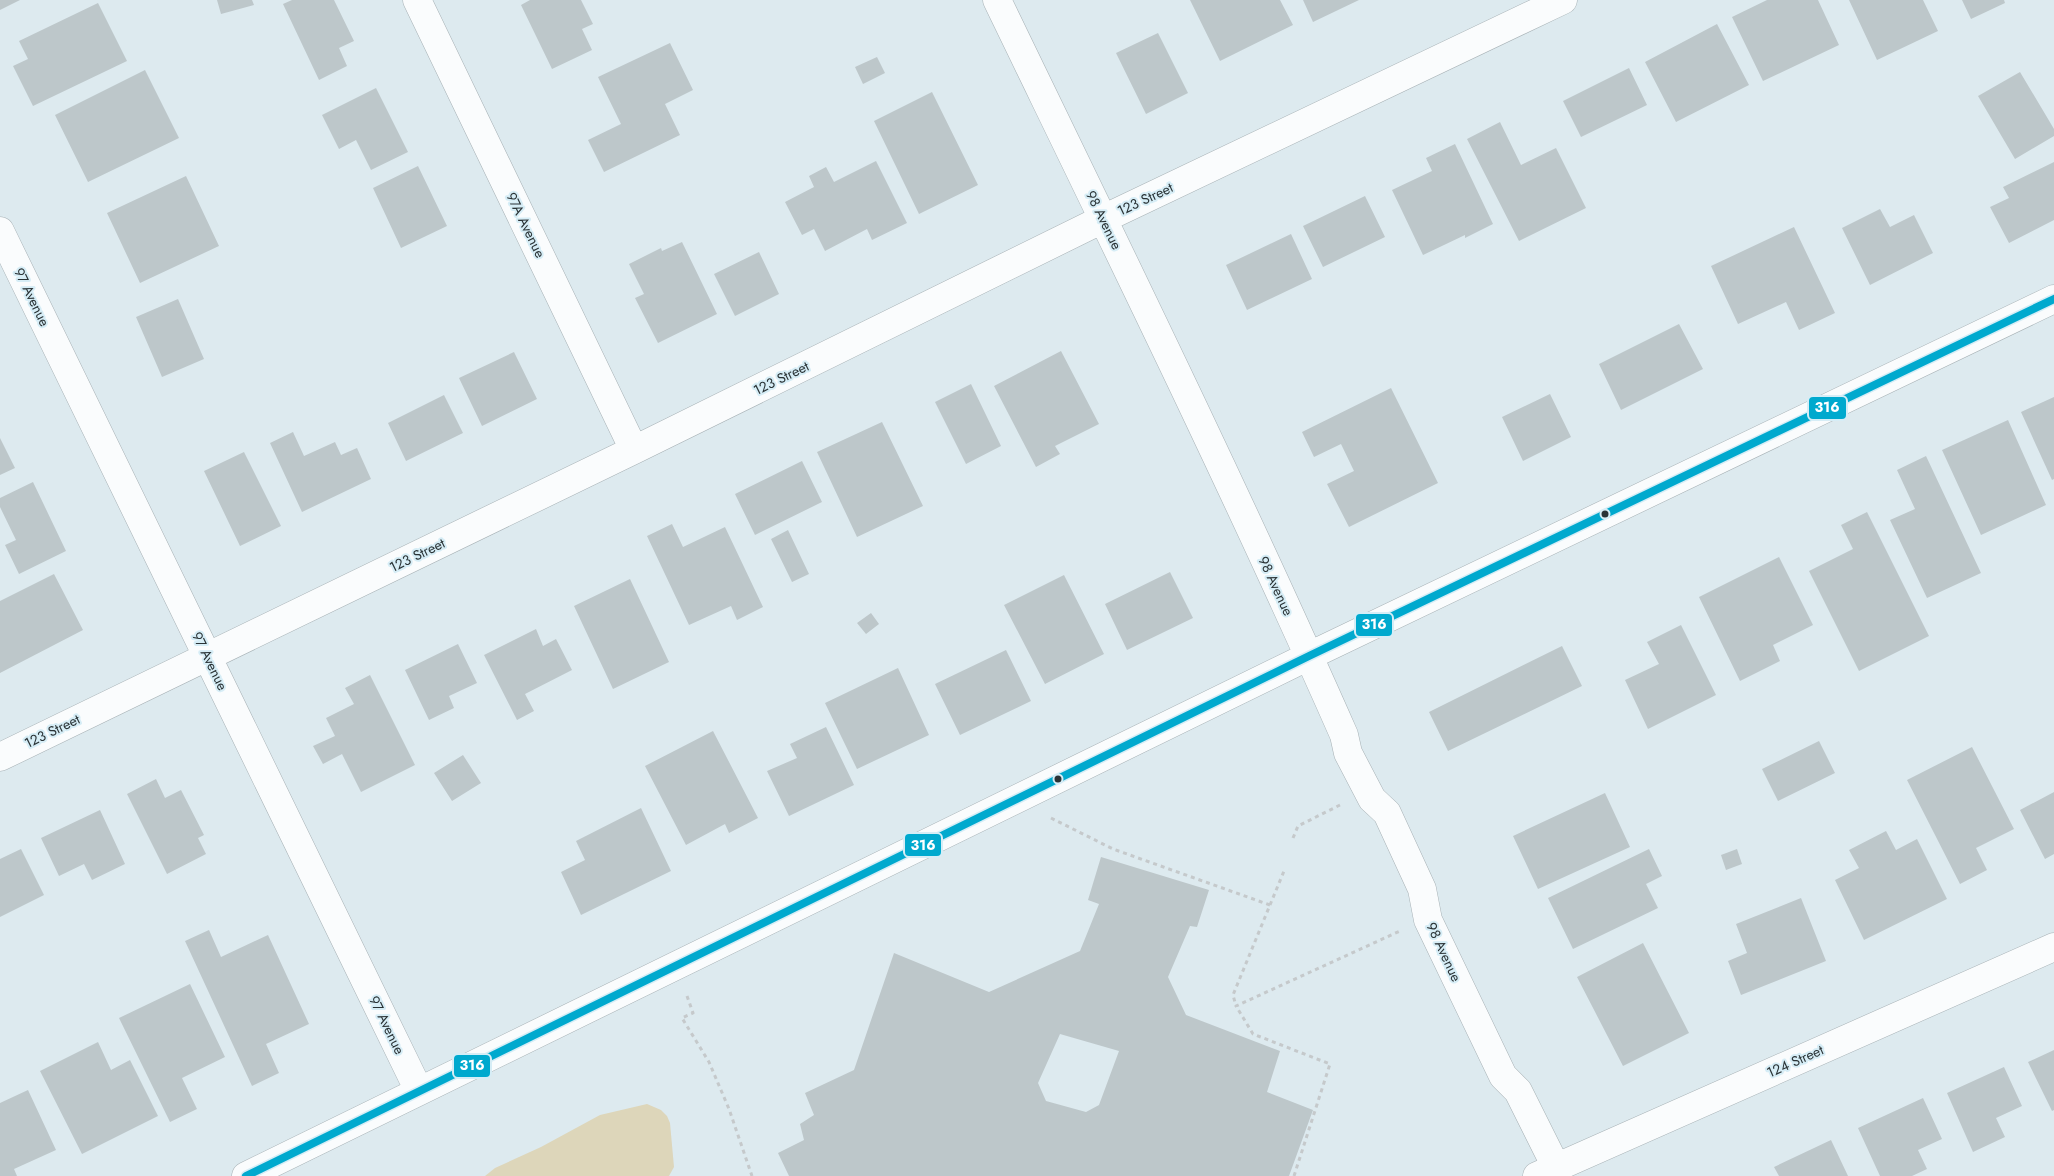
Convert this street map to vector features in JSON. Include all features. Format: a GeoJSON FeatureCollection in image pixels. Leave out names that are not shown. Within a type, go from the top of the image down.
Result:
{"type":"FeatureCollection","features":[{"type":"Feature","properties":{"kind":"street","name":"97A Avenue"},"geometry":{"type":"LineString","coordinates":[[417,0],[634,450]]}},
{"type":"Feature","properties":{"kind":"street","name":"98 Avenue"},"geometry":{"type":"LineString","coordinates":[[997,0],[1103,219],[1309,656],[1344,735],[1348,753],[1372,799],[1387,813],[1422,889],[1428,920],[1503,1076],[1518,1091],[1546,1172]]}},
{"type":"Feature","properties":{"kind":"street","name":"123 Street"},"geometry":{"type":"LineString","coordinates":[[0,757],[634,450],[1103,219],[1563,0]]}},
{"type":"Feature","properties":{"kind":"street","name":"97 Avenue"},"geometry":{"type":"LineString","coordinates":[[0,231],[419,1091]]}},
{"type":"Feature","properties":{"kind":"street"},"geometry":{"type":"LineString","coordinates":[[246,1176],[1309,656],[2054,299]]}},
{"type":"Feature","properties":{"kind":"street","name":"124 Street"},"geometry":{"type":"LineString","coordinates":[[1546,1172],[2054,947]]}},
{"type":"Feature","properties":{"kind":"path"},"geometry":{"type":"LineString","coordinates":[[1293,838],[1298,826],[1340,805]]}},
{"type":"Feature","properties":{"kind":"path"},"geometry":{"type":"LineString","coordinates":[[1051,818],[1113,849],[1270,905]]}},
{"type":"Feature","properties":{"kind":"path"},"geometry":{"type":"LineString","coordinates":[[1284,871],[1233,994],[1236,1006],[1253,1034],[1330,1064],[1294,1176]]}},
{"type":"Feature","properties":{"kind":"path"},"geometry":{"type":"LineString","coordinates":[[1236,1006],[1400,930]]}},
{"type":"Feature","properties":{"kind":"path"},"geometry":{"type":"LineString","coordinates":[[687,996],[693,1013],[682,1018],[709,1062],[729,1109],[752,1176]]}},
{"type":"Feature","properties":{"kind":"shaded area"},"geometry":{"type":"Polygon","coordinates":[[[647,1104],[661,1110],[667,1116],[670,1123],[674,1167],[669,1176],[485,1176],[495,1168],[541,1147],[600,1115],[647,1104]]]}},
{"type":"Feature","properties":{"kind":"building"},"geometry":{"type":"Polygon","coordinates":[[[0,0],[20,0],[0,10],[0,0]]]}},
{"type":"Feature","properties":{"kind":"building"},"geometry":{"type":"Polygon","coordinates":[[[217,0],[252,0],[254,5],[221,14],[217,0]]]}},
{"type":"Feature","properties":{"kind":"building"},"geometry":{"type":"Polygon","coordinates":[[[292,0],[334,0],[354,41],[339,48],[347,66],[319,80],[283,4],[292,0]]]}},
{"type":"Feature","properties":{"kind":"building"},"geometry":{"type":"Polygon","coordinates":[[[530,0],[581,0],[593,24],[582,29],[592,50],[552,69],[521,5],[530,0]]]}},
{"type":"Feature","properties":{"kind":"building"},"geometry":{"type":"Polygon","coordinates":[[[1190,0],[1280,0],[1293,25],[1220,61],[1190,0]]]}},
{"type":"Feature","properties":{"kind":"building"},"geometry":{"type":"Polygon","coordinates":[[[1303,0],[1359,0],[1313,22],[1303,0]]]}},
{"type":"Feature","properties":{"kind":"building"},"geometry":{"type":"Polygon","coordinates":[[[1767,0],[1818,0],[1839,45],[1763,81],[1732,17],[1767,0]]]}},
{"type":"Feature","properties":{"kind":"building"},"geometry":{"type":"Polygon","coordinates":[[[1849,0],[1923,0],[1938,31],[1877,60],[1849,0]]]}},
{"type":"Feature","properties":{"kind":"building"},"geometry":{"type":"Polygon","coordinates":[[[1962,0],[2004,0],[2005,3],[1971,19],[1962,0]]]}},
{"type":"Feature","properties":{"kind":"building"},"geometry":{"type":"Polygon","coordinates":[[[98,3],[127,61],[33,106],[13,66],[28,59],[19,41],[98,3]]]}},
{"type":"Feature","properties":{"kind":"building"},"geometry":{"type":"Polygon","coordinates":[[[1717,24],[1749,85],[1676,122],[1645,62],[1717,24]]]}},
{"type":"Feature","properties":{"kind":"building"},"geometry":{"type":"Polygon","coordinates":[[[1158,33],[1188,93],[1146,114],[1116,53],[1158,33]]]}},
{"type":"Feature","properties":{"kind":"building"},"geometry":{"type":"Polygon","coordinates":[[[670,43],[693,90],[665,104],[680,135],[604,172],[588,140],[621,124],[598,77],[670,43]]]}},
{"type":"Feature","properties":{"kind":"building"},"geometry":{"type":"Polygon","coordinates":[[[877,57],[885,73],[863,84],[855,67],[877,57]]]}},
{"type":"Feature","properties":{"kind":"building"},"geometry":{"type":"Polygon","coordinates":[[[1629,68],[1647,105],[1581,137],[1563,101],[1629,68]]]}},
{"type":"Feature","properties":{"kind":"building"},"geometry":{"type":"Polygon","coordinates":[[[145,70],[179,138],[88,182],[55,115],[145,70]]]}},
{"type":"Feature","properties":{"kind":"building"},"geometry":{"type":"Polygon","coordinates":[[[2020,72],[2054,129],[2054,136],[2015,159],[1978,96],[2020,72]]]}},
{"type":"Feature","properties":{"kind":"building"},"geometry":{"type":"Polygon","coordinates":[[[376,88],[408,152],[371,170],[356,140],[339,149],[322,115],[376,88]]]}},
{"type":"Feature","properties":{"kind":"building"},"geometry":{"type":"Polygon","coordinates":[[[932,92],[978,185],[919,214],[874,121],[932,92]]]}},
{"type":"Feature","properties":{"kind":"building"},"geometry":{"type":"Polygon","coordinates":[[[1500,122],[1521,165],[1556,148],[1586,208],[1519,241],[1467,139],[1500,122]]]}},
{"type":"Feature","properties":{"kind":"building"},"geometry":{"type":"Polygon","coordinates":[[[1455,144],[1493,224],[1423,255],[1392,190],[1432,171],[1426,158],[1455,144]]]}},
{"type":"Feature","properties":{"kind":"building"},"geometry":{"type":"Polygon","coordinates":[[[876,161],[907,223],[872,240],[867,229],[825,251],[814,229],[802,235],[785,202],[814,187],[809,176],[826,167],[834,182],[876,161]]]}},
{"type":"Feature","properties":{"kind":"building"},"geometry":{"type":"Polygon","coordinates":[[[2054,162],[2054,220],[2009,243],[1990,207],[2009,198],[2003,187],[2054,162]]]}},
{"type":"Feature","properties":{"kind":"building"},"geometry":{"type":"Polygon","coordinates":[[[418,166],[447,226],[401,248],[373,188],[418,166]]]}},
{"type":"Feature","properties":{"kind":"building"},"geometry":{"type":"Polygon","coordinates":[[[186,176],[219,246],[140,283],[107,213],[186,176]]]}},
{"type":"Feature","properties":{"kind":"building"},"geometry":{"type":"Polygon","coordinates":[[[1365,196],[1385,237],[1323,267],[1303,226],[1365,196]]]}},
{"type":"Feature","properties":{"kind":"building"},"geometry":{"type":"Polygon","coordinates":[[[1880,209],[1890,227],[1914,215],[1933,253],[1870,285],[1842,228],[1880,209]]]}},
{"type":"Feature","properties":{"kind":"building"},"geometry":{"type":"Polygon","coordinates":[[[1794,227],[1835,313],[1799,330],[1786,302],[1738,324],[1711,266],[1794,227]]]}},
{"type":"Feature","properties":{"kind":"building"},"geometry":{"type":"Polygon","coordinates":[[[1291,234],[1312,279],[1247,310],[1226,265],[1291,234]]]}},
{"type":"Feature","properties":{"kind":"building"},"geometry":{"type":"Polygon","coordinates":[[[682,242],[717,314],[658,343],[635,298],[644,294],[629,264],[661,248],[662,251],[682,242]]]}},
{"type":"Feature","properties":{"kind":"building"},"geometry":{"type":"Polygon","coordinates":[[[759,252],[779,294],[735,316],[714,274],[759,252]]]}},
{"type":"Feature","properties":{"kind":"building"},"geometry":{"type":"Polygon","coordinates":[[[178,299],[204,359],[162,377],[136,317],[178,299]]]}},
{"type":"Feature","properties":{"kind":"building"},"geometry":{"type":"Polygon","coordinates":[[[1679,324],[1703,369],[1621,410],[1599,364],[1679,324]]]}},
{"type":"Feature","properties":{"kind":"building"},"geometry":{"type":"Polygon","coordinates":[[[1061,351],[1099,424],[1055,446],[1060,454],[1036,467],[994,386],[1061,351]]]}},
{"type":"Feature","properties":{"kind":"building"},"geometry":{"type":"Polygon","coordinates":[[[514,352],[537,399],[482,426],[459,378],[514,352]]]}},
{"type":"Feature","properties":{"kind":"building"},"geometry":{"type":"Polygon","coordinates":[[[971,384],[1001,446],[966,464],[935,402],[971,384]]]}},
{"type":"Feature","properties":{"kind":"building"},"geometry":{"type":"Polygon","coordinates":[[[1391,388],[1438,483],[1349,527],[1327,484],[1354,471],[1341,444],[1314,457],[1302,432],[1391,388]]]}},
{"type":"Feature","properties":{"kind":"building"},"geometry":{"type":"Polygon","coordinates":[[[1550,394],[1571,437],[1523,461],[1502,417],[1550,394]]]}},
{"type":"Feature","properties":{"kind":"building"},"geometry":{"type":"Polygon","coordinates":[[[444,395],[463,433],[406,461],[388,423],[444,395]]]}},
{"type":"Feature","properties":{"kind":"building"},"geometry":{"type":"Polygon","coordinates":[[[2054,397],[2054,479],[2052,480],[2021,412],[2054,397]]]}},
{"type":"Feature","properties":{"kind":"building"},"geometry":{"type":"Polygon","coordinates":[[[2008,420],[2046,505],[1981,535],[1942,450],[2008,420]]]}},
{"type":"Feature","properties":{"kind":"building"},"geometry":{"type":"Polygon","coordinates":[[[882,422],[923,506],[857,537],[817,452],[882,422]]]}},
{"type":"Feature","properties":{"kind":"building"},"geometry":{"type":"Polygon","coordinates":[[[293,432],[304,456],[335,442],[341,455],[357,448],[371,479],[302,512],[270,443],[293,432]]]}},
{"type":"Feature","properties":{"kind":"building"},"geometry":{"type":"Polygon","coordinates":[[[0,438],[15,468],[0,475],[0,438]]]}},
{"type":"Feature","properties":{"kind":"building"},"geometry":{"type":"Polygon","coordinates":[[[244,452],[281,526],[240,546],[204,471],[244,452]]]}},
{"type":"Feature","properties":{"kind":"building"},"geometry":{"type":"Polygon","coordinates":[[[1926,456],[1981,573],[1927,598],[1890,520],[1915,509],[1897,470],[1926,456]]]}},
{"type":"Feature","properties":{"kind":"building"},"geometry":{"type":"Polygon","coordinates":[[[802,461],[822,502],[755,535],[735,494],[802,461]]]}},
{"type":"Feature","properties":{"kind":"building"},"geometry":{"type":"Polygon","coordinates":[[[33,482],[66,551],[19,574],[5,545],[16,540],[0,507],[0,498],[33,482]]]}},
{"type":"Feature","properties":{"kind":"building"},"geometry":{"type":"Polygon","coordinates":[[[1867,512],[1929,636],[1859,671],[1809,571],[1853,549],[1841,525],[1867,512]]]}},
{"type":"Feature","properties":{"kind":"building"},"geometry":{"type":"Polygon","coordinates":[[[672,524],[683,547],[725,527],[763,607],[737,620],[731,606],[689,625],[647,536],[672,524]]]}},
{"type":"Feature","properties":{"kind":"building"},"geometry":{"type":"Polygon","coordinates":[[[788,530],[809,574],[792,582],[771,539],[788,530]]]}},
{"type":"Feature","properties":{"kind":"building"},"geometry":{"type":"Polygon","coordinates":[[[1779,557],[1813,625],[1773,645],[1780,661],[1740,681],[1699,597],[1779,557]]]}},
{"type":"Feature","properties":{"kind":"building"},"geometry":{"type":"Polygon","coordinates":[[[1170,572],[1193,618],[1127,650],[1105,604],[1170,572]]]}},
{"type":"Feature","properties":{"kind":"building"},"geometry":{"type":"Polygon","coordinates":[[[54,574],[83,630],[0,673],[0,601],[54,574]]]}},
{"type":"Feature","properties":{"kind":"building"},"geometry":{"type":"Polygon","coordinates":[[[1064,575],[1104,654],[1045,684],[1004,605],[1064,575]]]}},
{"type":"Feature","properties":{"kind":"building"},"geometry":{"type":"Polygon","coordinates":[[[630,579],[669,662],[613,689],[574,606],[630,579]]]}},
{"type":"Feature","properties":{"kind":"building"},"geometry":{"type":"Polygon","coordinates":[[[871,613],[879,624],[866,634],[857,623],[871,613]]]}},
{"type":"Feature","properties":{"kind":"building"},"geometry":{"type":"Polygon","coordinates":[[[1681,625],[1716,695],[1648,729],[1625,680],[1659,664],[1647,642],[1681,625]]]}},
{"type":"Feature","properties":{"kind":"building"},"geometry":{"type":"Polygon","coordinates":[[[536,629],[543,646],[556,639],[572,670],[525,694],[534,711],[517,720],[484,655],[536,629]]]}},
{"type":"Feature","properties":{"kind":"building"},"geometry":{"type":"Polygon","coordinates":[[[458,644],[477,683],[449,696],[454,708],[429,720],[405,670],[458,644]]]}},
{"type":"Feature","properties":{"kind":"building"},"geometry":{"type":"Polygon","coordinates":[[[1562,646],[1582,686],[1448,751],[1429,712],[1562,646]]]}},
{"type":"Feature","properties":{"kind":"building"},"geometry":{"type":"Polygon","coordinates":[[[1006,650],[1031,701],[960,735],[935,684],[1006,650]]]}},
{"type":"Feature","properties":{"kind":"building"},"geometry":{"type":"Polygon","coordinates":[[[898,668],[929,735],[857,769],[825,703],[898,668]]]}},
{"type":"Feature","properties":{"kind":"building"},"geometry":{"type":"Polygon","coordinates":[[[370,675],[415,765],[361,792],[342,754],[323,764],[313,746],[335,736],[326,718],[354,704],[345,688],[370,675]]]}},
{"type":"Feature","properties":{"kind":"building"},"geometry":{"type":"Polygon","coordinates":[[[826,727],[854,785],[789,816],[767,771],[797,758],[790,744],[826,727]]]}},
{"type":"Feature","properties":{"kind":"building"},"geometry":{"type":"Polygon","coordinates":[[[713,731],[758,818],[729,833],[725,824],[686,845],[645,766],[713,731]]]}},
{"type":"Feature","properties":{"kind":"building"},"geometry":{"type":"Polygon","coordinates":[[[1819,741],[1835,773],[1778,801],[1762,769],[1819,741]]]}},
{"type":"Feature","properties":{"kind":"building"},"geometry":{"type":"Polygon","coordinates":[[[1972,747],[2014,829],[1976,848],[1987,870],[1960,884],[1907,780],[1972,747]]]}},
{"type":"Feature","properties":{"kind":"building"},"geometry":{"type":"Polygon","coordinates":[[[463,755],[481,783],[452,801],[434,773],[463,755]]]}},
{"type":"Feature","properties":{"kind":"building"},"geometry":{"type":"Polygon","coordinates":[[[156,779],[165,798],[181,790],[204,835],[198,838],[206,854],[167,874],[127,794],[156,779]]]}},
{"type":"Feature","properties":{"kind":"building"},"geometry":{"type":"Polygon","coordinates":[[[2054,792],[2054,854],[2045,859],[2020,810],[2054,792]]]}},
{"type":"Feature","properties":{"kind":"building"},"geometry":{"type":"Polygon","coordinates":[[[1605,793],[1630,847],[1538,889],[1513,836],[1605,793]]]}},
{"type":"Feature","properties":{"kind":"building"},"geometry":{"type":"Polygon","coordinates":[[[641,808],[671,871],[581,915],[561,872],[585,860],[576,841],[641,808]]]}},
{"type":"Feature","properties":{"kind":"building"},"geometry":{"type":"Polygon","coordinates":[[[100,810],[125,864],[92,880],[84,864],[59,876],[41,838],[100,810]]]}},
{"type":"Feature","properties":{"kind":"building"},"geometry":{"type":"Polygon","coordinates":[[[1886,831],[1896,850],[1917,839],[1947,899],[1864,940],[1835,880],[1859,868],[1849,850],[1886,831]]]}},
{"type":"Feature","properties":{"kind":"building"},"geometry":{"type":"Polygon","coordinates":[[[21,849],[44,895],[0,917],[0,859],[21,849]]]}},
{"type":"Feature","properties":{"kind":"building"},"geometry":{"type":"Polygon","coordinates":[[[1649,849],[1662,876],[1646,884],[1658,908],[1573,949],[1548,898],[1649,849]]]}},
{"type":"Feature","properties":{"kind":"building"},"geometry":{"type":"Polygon","coordinates":[[[1737,849],[1742,864],[1726,870],[1721,855],[1737,849]]]}},
{"type":"Feature","properties":{"kind":"building"},"geometry":{"type":"Polygon","coordinates":[[[1101,857],[1209,890],[1197,927],[1190,926],[1168,977],[1186,1015],[1280,1051],[1267,1092],[1313,1110],[1289,1176],[789,1176],[778,1153],[804,1140],[800,1124],[814,1115],[805,1093],[854,1070],[894,953],[989,992],[1080,951],[1099,904],[1088,900],[1101,857]],[[1060,1034],[1038,1083],[1046,1101],[1086,1112],[1099,1105],[1119,1051],[1060,1034]]]}},
{"type":"Feature","properties":{"kind":"building"},"geometry":{"type":"Polygon","coordinates":[[[1801,898],[1826,961],[1741,995],[1728,961],[1747,953],[1736,924],[1801,898]]]}},
{"type":"Feature","properties":{"kind":"building"},"geometry":{"type":"Polygon","coordinates":[[[209,930],[221,957],[268,935],[309,1024],[266,1044],[279,1073],[252,1086],[185,941],[209,930]]]}},
{"type":"Feature","properties":{"kind":"building"},"geometry":{"type":"Polygon","coordinates":[[[1643,943],[1689,1033],[1623,1066],[1577,977],[1643,943]]]}},
{"type":"Feature","properties":{"kind":"building"},"geometry":{"type":"Polygon","coordinates":[[[190,984],[225,1057],[182,1078],[197,1109],[170,1122],[119,1018],[190,984]]]}},
{"type":"Feature","properties":{"kind":"building"},"geometry":{"type":"Polygon","coordinates":[[[98,1042],[111,1070],[130,1060],[158,1116],[82,1154],[40,1071],[98,1042]]]}},
{"type":"Feature","properties":{"kind":"building"},"geometry":{"type":"Polygon","coordinates":[[[2054,1050],[2054,1110],[2052,1111],[2028,1062],[2054,1050]]]}},
{"type":"Feature","properties":{"kind":"building"},"geometry":{"type":"Polygon","coordinates":[[[2004,1067],[2022,1106],[1996,1118],[2005,1137],[1973,1152],[1947,1093],[2004,1067]]]}},
{"type":"Feature","properties":{"kind":"building"},"geometry":{"type":"Polygon","coordinates":[[[28,1090],[56,1150],[14,1169],[17,1176],[0,1176],[0,1103],[28,1090]]]}},
{"type":"Feature","properties":{"kind":"building"},"geometry":{"type":"Polygon","coordinates":[[[1923,1098],[1942,1139],[1918,1150],[1927,1169],[1912,1176],[1880,1176],[1858,1128],[1923,1098]]]}},
{"type":"Feature","properties":{"kind":"building"},"geometry":{"type":"Polygon","coordinates":[[[1831,1140],[1848,1176],[1779,1176],[1774,1167],[1831,1140]]]}},
{"type":"Feature","properties":{"kind":"transit line","name":"316"},"geometry":{"type":"LineString","coordinates":[[246,1176],[1309,656],[2054,299]]}}]}
